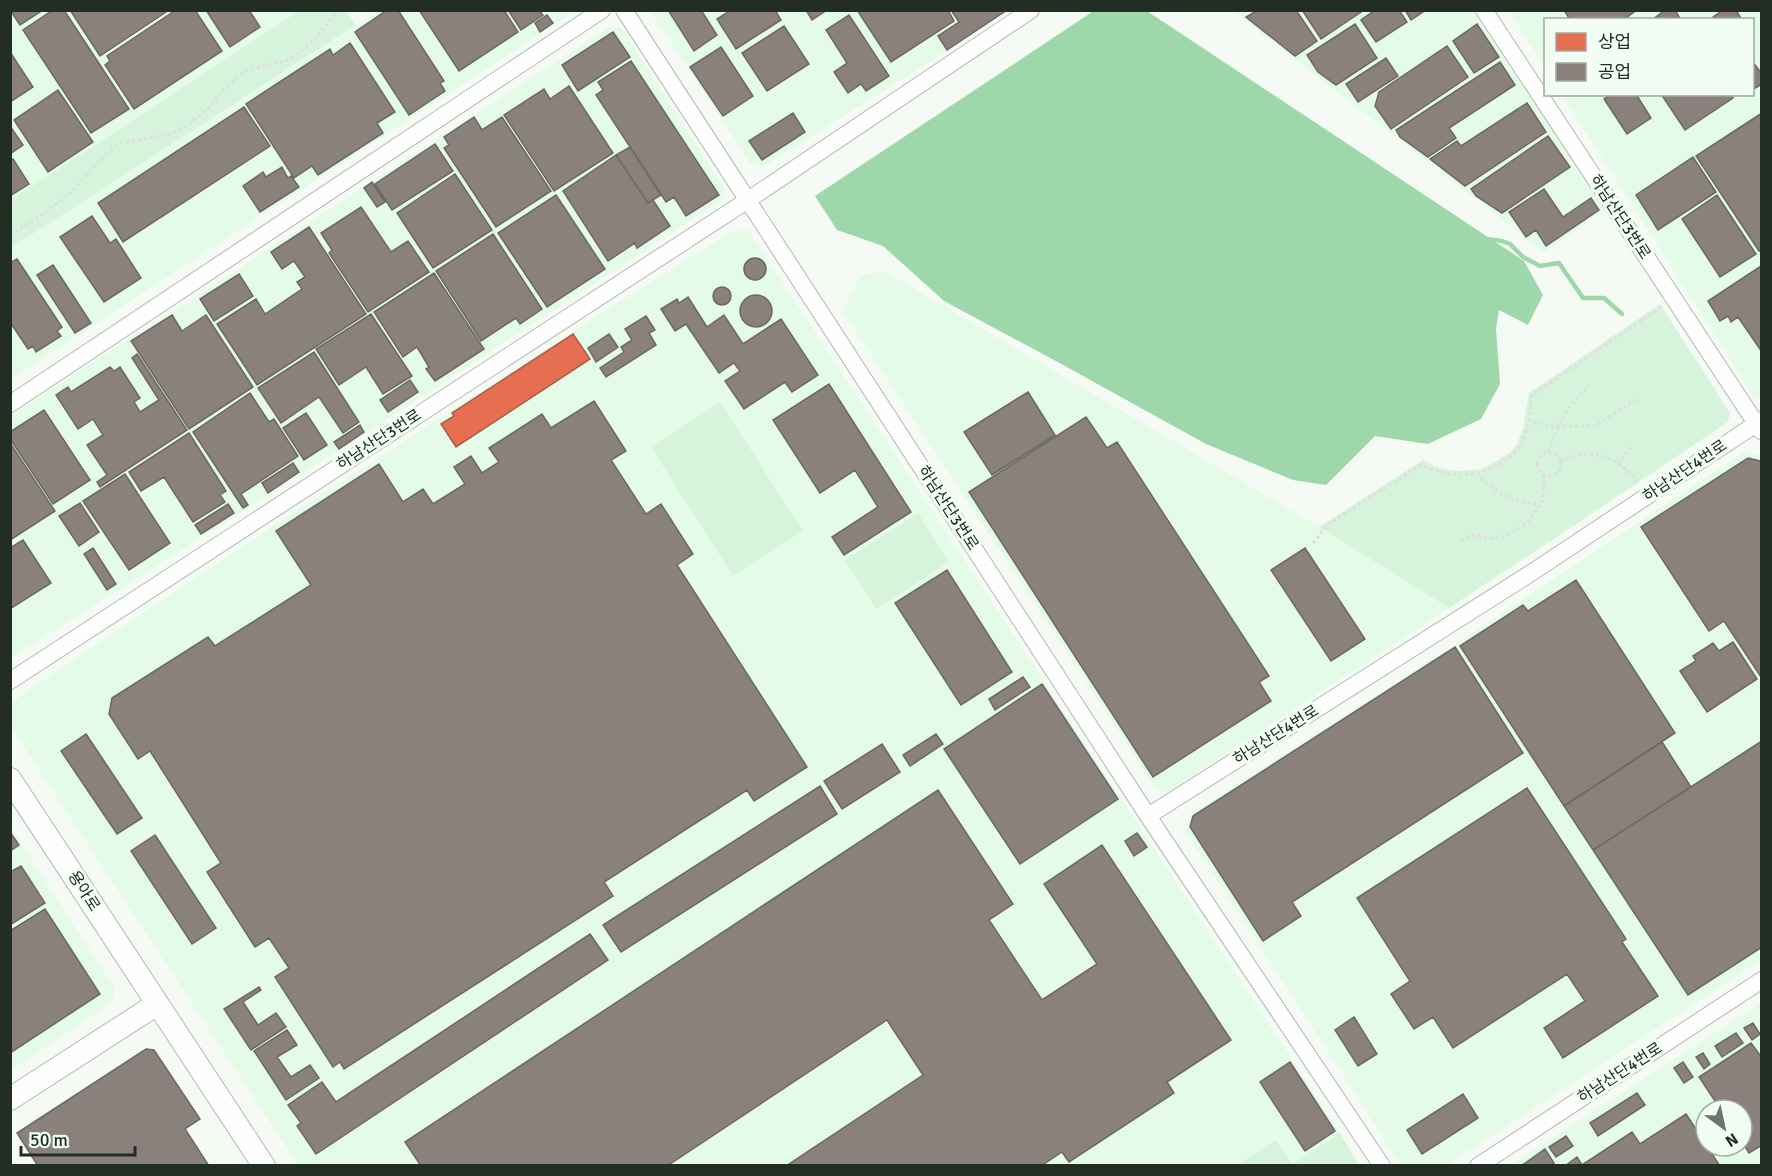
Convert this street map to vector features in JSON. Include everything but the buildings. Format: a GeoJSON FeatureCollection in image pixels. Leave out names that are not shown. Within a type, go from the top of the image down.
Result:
{"type":"FeatureCollection","features":[{"type":"Feature","properties":{"kind":"street"},"geometry":{"type":"LineString","coordinates":[[10,404],[602,10]]}},
{"type":"Feature","properties":{"kind":"street","name":"하남산단3번로"},"geometry":{"type":"LineString","coordinates":[[624,10],[1148,816]]}},
{"type":"Feature","properties":{"kind":"street","name":"하남산단3번로"},"geometry":{"type":"LineString","coordinates":[[10,681],[748,200],[1031,10]]}},
{"type":"Feature","properties":{"kind":"street","name":"하남산단3번로"},"geometry":{"type":"LineString","coordinates":[[1484,10],[1760,425]]}},
{"type":"Feature","properties":{"kind":"street","name":"하남산단4번로"},"geometry":{"type":"LineString","coordinates":[[1148,816],[1760,425]]}},
{"type":"Feature","properties":{"kind":"street","name":"용아로"},"geometry":{"type":"LineString","coordinates":[[10,778],[264,1166]]}},
{"type":"Feature","properties":{"kind":"street"},"geometry":{"type":"LineString","coordinates":[[1148,816],[1382,1166]]}},
{"type":"Feature","properties":{"kind":"street","name":"하남산단4번로"},"geometry":{"type":"LineString","coordinates":[[1478,1166],[1761,980]]}},
{"type":"Feature","properties":{"kind":"street"},"geometry":{"type":"LineString","coordinates":[[10,1099],[157,1004]]}},
{"type":"Feature","properties":{"kind":"path"},"geometry":{"type":"LineString","coordinates":[[10,235],[42,215],[71,192],[108,152],[122,143],[170,134],[189,124],[210,107],[225,88],[244,71],[289,60],[315,40],[338,10]]}},
{"type":"Feature","properties":{"kind":"path"},"geometry":{"type":"LineString","coordinates":[[1313,543],[1327,525],[1421,465],[1458,476],[1494,467],[1511,457],[1520,446],[1528,420],[1532,395],[1674,298]]}},
{"type":"Feature","properties":{"kind":"path"},"geometry":{"type":"LineString","coordinates":[[1548,452],[1569,407],[1589,385]]}},
{"type":"Feature","properties":{"kind":"path"},"geometry":{"type":"LineString","coordinates":[[1528,420],[1558,427],[1595,426],[1638,398]]}},
{"type":"Feature","properties":{"kind":"path"},"geometry":{"type":"LineString","coordinates":[[1618,463],[1631,447]]}},
{"type":"Feature","properties":{"kind":"path"},"geometry":{"type":"LineString","coordinates":[[1461,540],[1469,535],[1495,538],[1516,530],[1535,516],[1543,499],[1544,476],[1537,468],[1537,462],[1543,454],[1554,453],[1561,461],[1561,466],[1555,475],[1544,476]]}},
{"type":"Feature","properties":{"kind":"path"},"geometry":{"type":"LineString","coordinates":[[1561,461],[1581,455],[1598,455],[1618,463],[1632,474],[1647,496]]}},
{"type":"Feature","properties":{"kind":"path"},"geometry":{"type":"LineString","coordinates":[[1477,473],[1496,491],[1515,500],[1540,505]]}},
{"type":"Feature","properties":{"kind":"shaded area"},"geometry":{"type":"Polygon","coordinates":[[[650,10],[1010,11],[763,167],[750,163],[650,10]]]}},
{"type":"Feature","properties":{"kind":"shaded area"},"geometry":{"type":"Polygon","coordinates":[[[1095,10],[1147,11],[1524,261],[1543,295],[1528,325],[1499,310],[1496,329],[1500,384],[1481,419],[1428,444],[1375,436],[1326,485],[1293,480],[1206,444],[944,301],[883,246],[837,230],[815,196],[1095,10]]]}},
{"type":"Feature","properties":{"kind":"shaded area"},"geometry":{"type":"Polygon","coordinates":[[[11,11],[299,11],[11,200],[11,11]]]}},
{"type":"Feature","properties":{"kind":"shaded area"},"geometry":{"type":"Polygon","coordinates":[[[299,11],[346,11],[356,25],[11,248],[11,200],[299,11]]]}},
{"type":"Feature","properties":{"kind":"shaded area"},"geometry":{"type":"Polygon","coordinates":[[[379,11],[575,11],[11,379],[11,248],[379,11]]]}},
{"type":"Feature","properties":{"kind":"shaded area"},"geometry":{"type":"Polygon","coordinates":[[[1233,11],[1473,11],[1605,210],[1544,252],[1233,11]]]}},
{"type":"Feature","properties":{"kind":"shaded area"},"geometry":{"type":"Polygon","coordinates":[[[1509,11],[1761,11],[1761,399],[1754,397],[1563,96],[1754,96],[1754,18],[1544,18],[1544,66],[1509,11]]]}},
{"type":"Feature","properties":{"kind":"shaded area"},"geometry":{"type":"Polygon","coordinates":[[[610,27],[622,29],[725,190],[722,200],[371,430],[11,658],[11,415],[610,27]]]}},
{"type":"Feature","properties":{"kind":"shaded area"},"geometry":{"type":"Polygon","coordinates":[[[748,230],[1359,1165],[298,1165],[11,727],[10,706],[21,695],[281,521],[599,315],[731,232],[748,230]]]}},
{"type":"Feature","properties":{"kind":"shaded area"},"geometry":{"type":"Polygon","coordinates":[[[884,271],[1319,527],[1449,608],[1170,791],[1161,792],[1153,784],[842,310],[861,276],[884,271]]]}},
{"type":"Feature","properties":{"kind":"shaded area"},"geometry":{"type":"Polygon","coordinates":[[[1660,304],[1730,413],[1728,422],[1449,608],[1319,527],[1423,460],[1440,468],[1457,471],[1482,469],[1508,454],[1517,444],[1523,428],[1529,393],[1660,304]]]}},
{"type":"Feature","properties":{"kind":"shaded area"},"geometry":{"type":"Polygon","coordinates":[[[720,402],[803,531],[733,576],[651,447],[720,402]]]}},
{"type":"Feature","properties":{"kind":"shaded area"},"geometry":{"type":"Polygon","coordinates":[[[1744,452],[1759,455],[1762,458],[1761,960],[1447,1165],[1400,1165],[1185,831],[1191,814],[1465,638],[1744,452]]]}},
{"type":"Feature","properties":{"kind":"shaded area"},"geometry":{"type":"Polygon","coordinates":[[[918,513],[949,562],[876,609],[845,560],[918,513]]]}},
{"type":"Feature","properties":{"kind":"shaded area"},"geometry":{"type":"Polygon","coordinates":[[[10,826],[115,989],[111,1003],[11,1070],[10,826]]]}},
{"type":"Feature","properties":{"kind":"shaded area"},"geometry":{"type":"Polygon","coordinates":[[[1761,1003],[1761,1165],[1511,1165],[1761,1003]]]}},
{"type":"Feature","properties":{"kind":"shaded area"},"geometry":{"type":"Polygon","coordinates":[[[1340,1133],[1359,1165],[1237,1165],[1276,1140],[1292,1164],[1340,1133]]]}},
{"type":"Feature","properties":{"kind":"waterway"},"geometry":{"type":"LineString","coordinates":[[1487,239],[1510,244],[1523,257],[1540,266],[1559,263],[1583,298],[1604,298],[1622,314]]}}]}
